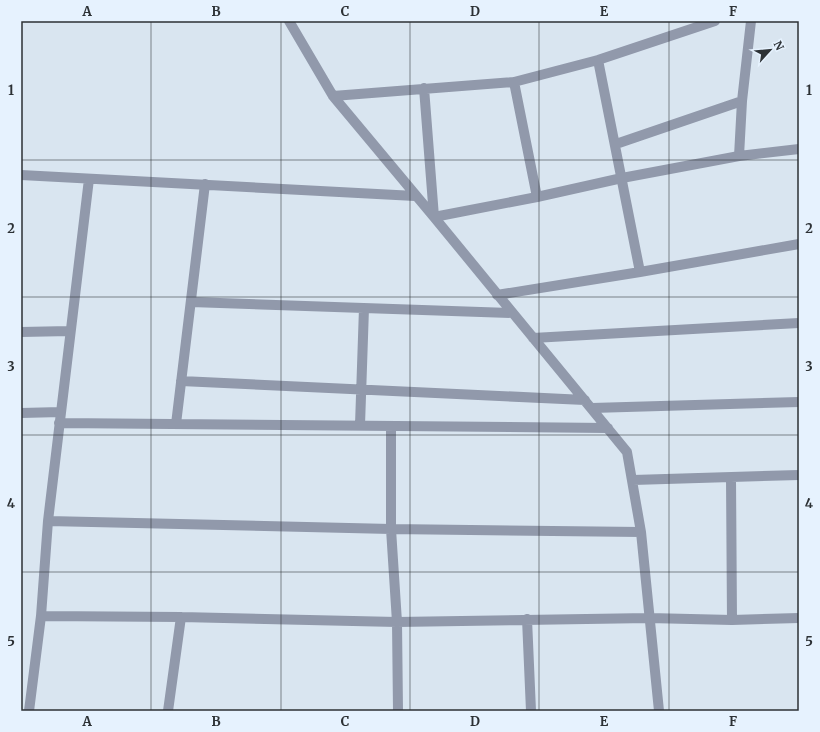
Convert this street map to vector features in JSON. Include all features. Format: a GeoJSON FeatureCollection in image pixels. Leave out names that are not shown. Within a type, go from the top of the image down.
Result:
{"type":"FeatureCollection","features":[{"type":"Feature","properties":{"kind":"street"},"geometry":{"type":"LineString","coordinates":[[289,21],[333,96],[627,452],[641,532],[659,711]]}},
{"type":"Feature","properties":{"kind":"street"},"geometry":{"type":"LineString","coordinates":[[333,96],[514,82],[598,60],[698,24],[715,21]]}},
{"type":"Feature","properties":{"kind":"street"},"geometry":{"type":"LineString","coordinates":[[739,156],[742,101],[750,21]]}},
{"type":"Feature","properties":{"kind":"street"},"geometry":{"type":"LineString","coordinates":[[598,60],[616,144],[640,272]]}},
{"type":"Feature","properties":{"kind":"street"},"geometry":{"type":"LineString","coordinates":[[514,82],[537,197]]}},
{"type":"Feature","properties":{"kind":"street"},"geometry":{"type":"LineString","coordinates":[[424,88],[434,217]]}},
{"type":"Feature","properties":{"kind":"street"},"geometry":{"type":"LineString","coordinates":[[616,144],[742,101]]}},
{"type":"Feature","properties":{"kind":"street"},"geometry":{"type":"LineString","coordinates":[[434,217],[537,197],[622,178],[739,156],[799,149]]}},
{"type":"Feature","properties":{"kind":"street"},"geometry":{"type":"LineString","coordinates":[[21,175],[415,196]]}},
{"type":"Feature","properties":{"kind":"street"},"geometry":{"type":"LineString","coordinates":[[29,711],[41,616],[48,521],[89,179]]}},
{"type":"Feature","properties":{"kind":"street"},"geometry":{"type":"LineString","coordinates":[[176,424],[206,184]]}},
{"type":"Feature","properties":{"kind":"street"},"geometry":{"type":"LineString","coordinates":[[498,295],[799,244]]}},
{"type":"Feature","properties":{"kind":"street"},"geometry":{"type":"LineString","coordinates":[[191,302],[512,313]]}},
{"type":"Feature","properties":{"kind":"street"},"geometry":{"type":"LineString","coordinates":[[360,425],[364,308]]}},
{"type":"Feature","properties":{"kind":"street"},"geometry":{"type":"LineString","coordinates":[[533,338],[799,323]]}},
{"type":"Feature","properties":{"kind":"street"},"geometry":{"type":"LineString","coordinates":[[21,332],[70,331]]}},
{"type":"Feature","properties":{"kind":"street"},"geometry":{"type":"LineString","coordinates":[[181,381],[585,400]]}},
{"type":"Feature","properties":{"kind":"street"},"geometry":{"type":"LineString","coordinates":[[592,408],[799,402]]}},
{"type":"Feature","properties":{"kind":"street"},"geometry":{"type":"LineString","coordinates":[[21,412],[61,412]]}},
{"type":"Feature","properties":{"kind":"street"},"geometry":{"type":"LineString","coordinates":[[60,423],[608,428]]}},
{"type":"Feature","properties":{"kind":"street"},"geometry":{"type":"LineString","coordinates":[[391,426],[391,529],[397,622],[398,711]]}},
{"type":"Feature","properties":{"kind":"street"},"geometry":{"type":"LineString","coordinates":[[633,480],[799,476]]}},
{"type":"Feature","properties":{"kind":"street"},"geometry":{"type":"LineString","coordinates":[[731,478],[732,620]]}},
{"type":"Feature","properties":{"kind":"street"},"geometry":{"type":"LineString","coordinates":[[48,521],[391,529],[641,532]]}},
{"type":"Feature","properties":{"kind":"street"},"geometry":{"type":"LineString","coordinates":[[41,616],[181,617],[397,622],[527,619],[649,618],[732,620],[799,618]]}},
{"type":"Feature","properties":{"kind":"street"},"geometry":{"type":"LineString","coordinates":[[168,711],[181,617]]}},
{"type":"Feature","properties":{"kind":"street"},"geometry":{"type":"LineString","coordinates":[[527,619],[531,711]]}}]}
